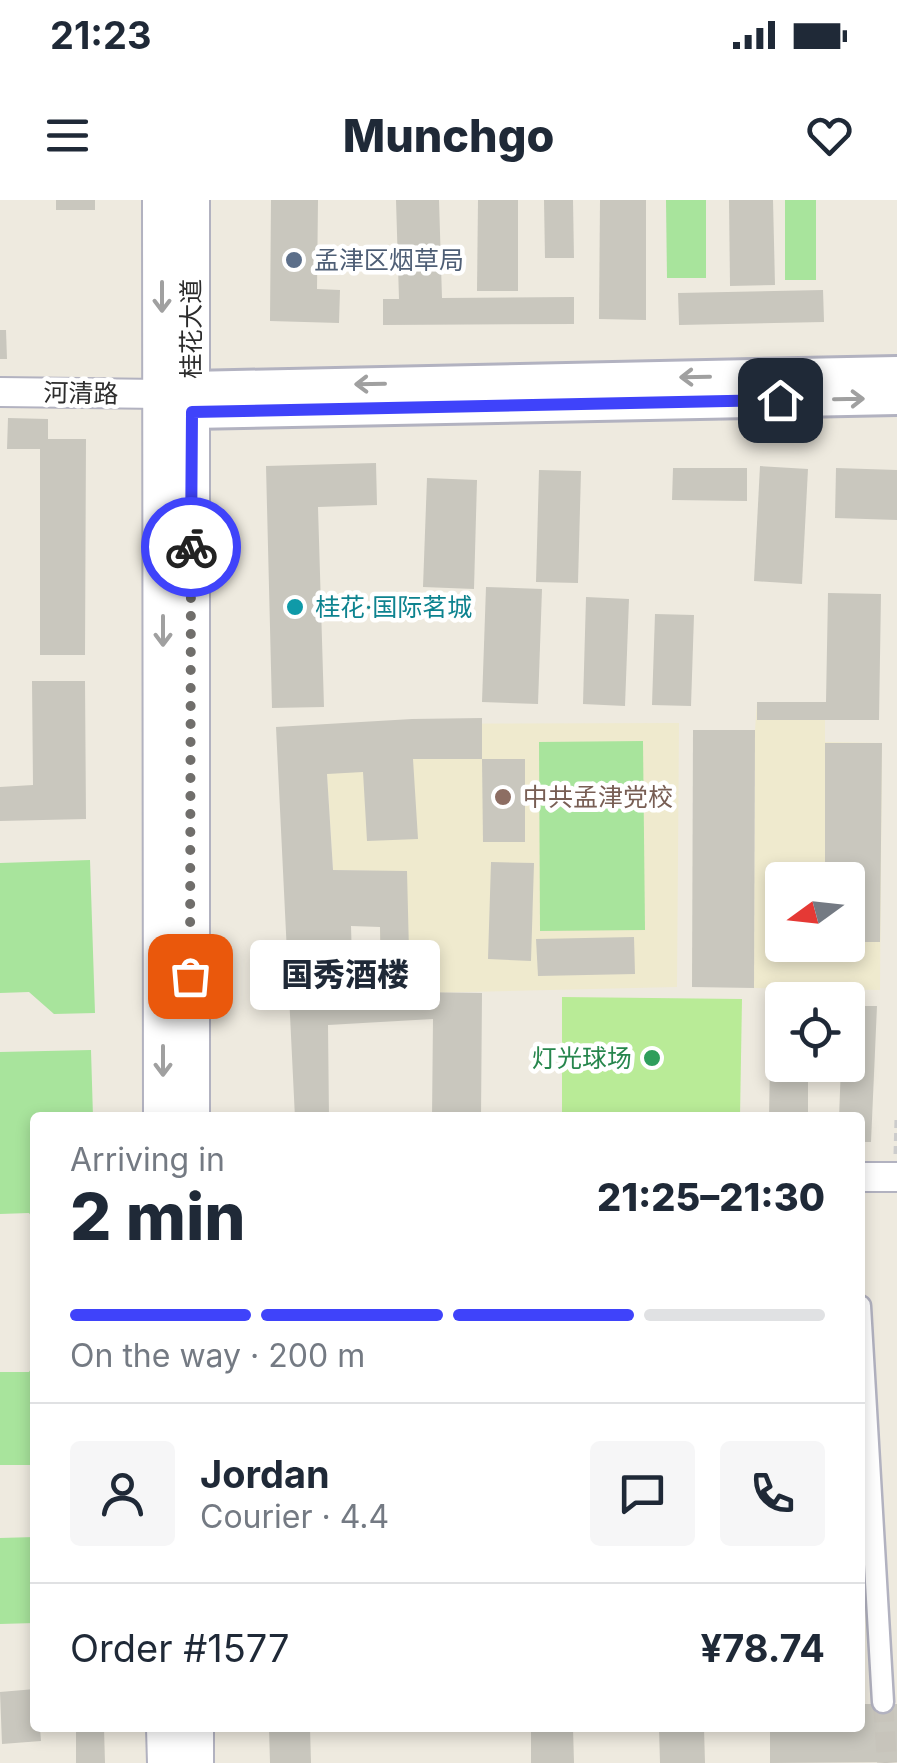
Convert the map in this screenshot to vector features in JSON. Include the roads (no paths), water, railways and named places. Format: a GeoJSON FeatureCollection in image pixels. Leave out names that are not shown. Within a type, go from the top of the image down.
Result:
{"type":"FeatureCollection","features":[{"type":"Feature","properties":{"kind":"main road","name":"桂花大道"},"geometry":{"type":"LineString","coordinates":[[162,200],[182,398],[190,1112]]}},
{"type":"Feature","properties":{"kind":"main road","name":"桂花大道"},"geometry":{"type":"LineString","coordinates":[[163,1112],[190,200]]}},
{"type":"Feature","properties":{"kind":"main road"},"geometry":{"type":"LineString","coordinates":[[166,1732],[166,1763]]}},
{"type":"Feature","properties":{"kind":"main road"},"geometry":{"type":"LineString","coordinates":[[194,1732],[194,1763]]}},
{"type":"Feature","properties":{"kind":"street","name":"河清路"},"geometry":{"type":"LineString","coordinates":[[182,398],[897,373]]}},
{"type":"Feature","properties":{"kind":"street","name":"河清路"},"geometry":{"type":"LineString","coordinates":[[0,392],[182,398],[897,398]]}},
{"type":"Feature","properties":{"kind":"street"},"geometry":{"type":"LineString","coordinates":[[865,1177],[896,1177]]}},
{"type":"Feature","properties":{"kind":"street"},"geometry":{"type":"LineString","coordinates":[[865,1392],[883,1702]]}},
{"type":"Feature","properties":{"kind":"tunnel"},"geometry":{"type":"LineString","coordinates":[[883,1702],[887,1763]]}},
{"type":"Feature","properties":{"kind":"place","name":"孟津区烟草局"},"geometry":{"type":"Point","coordinates":[294,260]}},
{"type":"Feature","properties":{"kind":"place","name":"桂花·国际茗城"},"geometry":{"type":"Point","coordinates":[295,607]}},
{"type":"Feature","properties":{"kind":"place","name":"中共孟津党校"},"geometry":{"type":"Point","coordinates":[503,797]}},
{"type":"Feature","properties":{"kind":"place","name":"国秀酒楼"},"geometry":{"type":"Point","coordinates":[190,976]}},
{"type":"Feature","properties":{"kind":"place","name":"灯光球场"},"geometry":{"type":"Point","coordinates":[652,1058]}}]}
